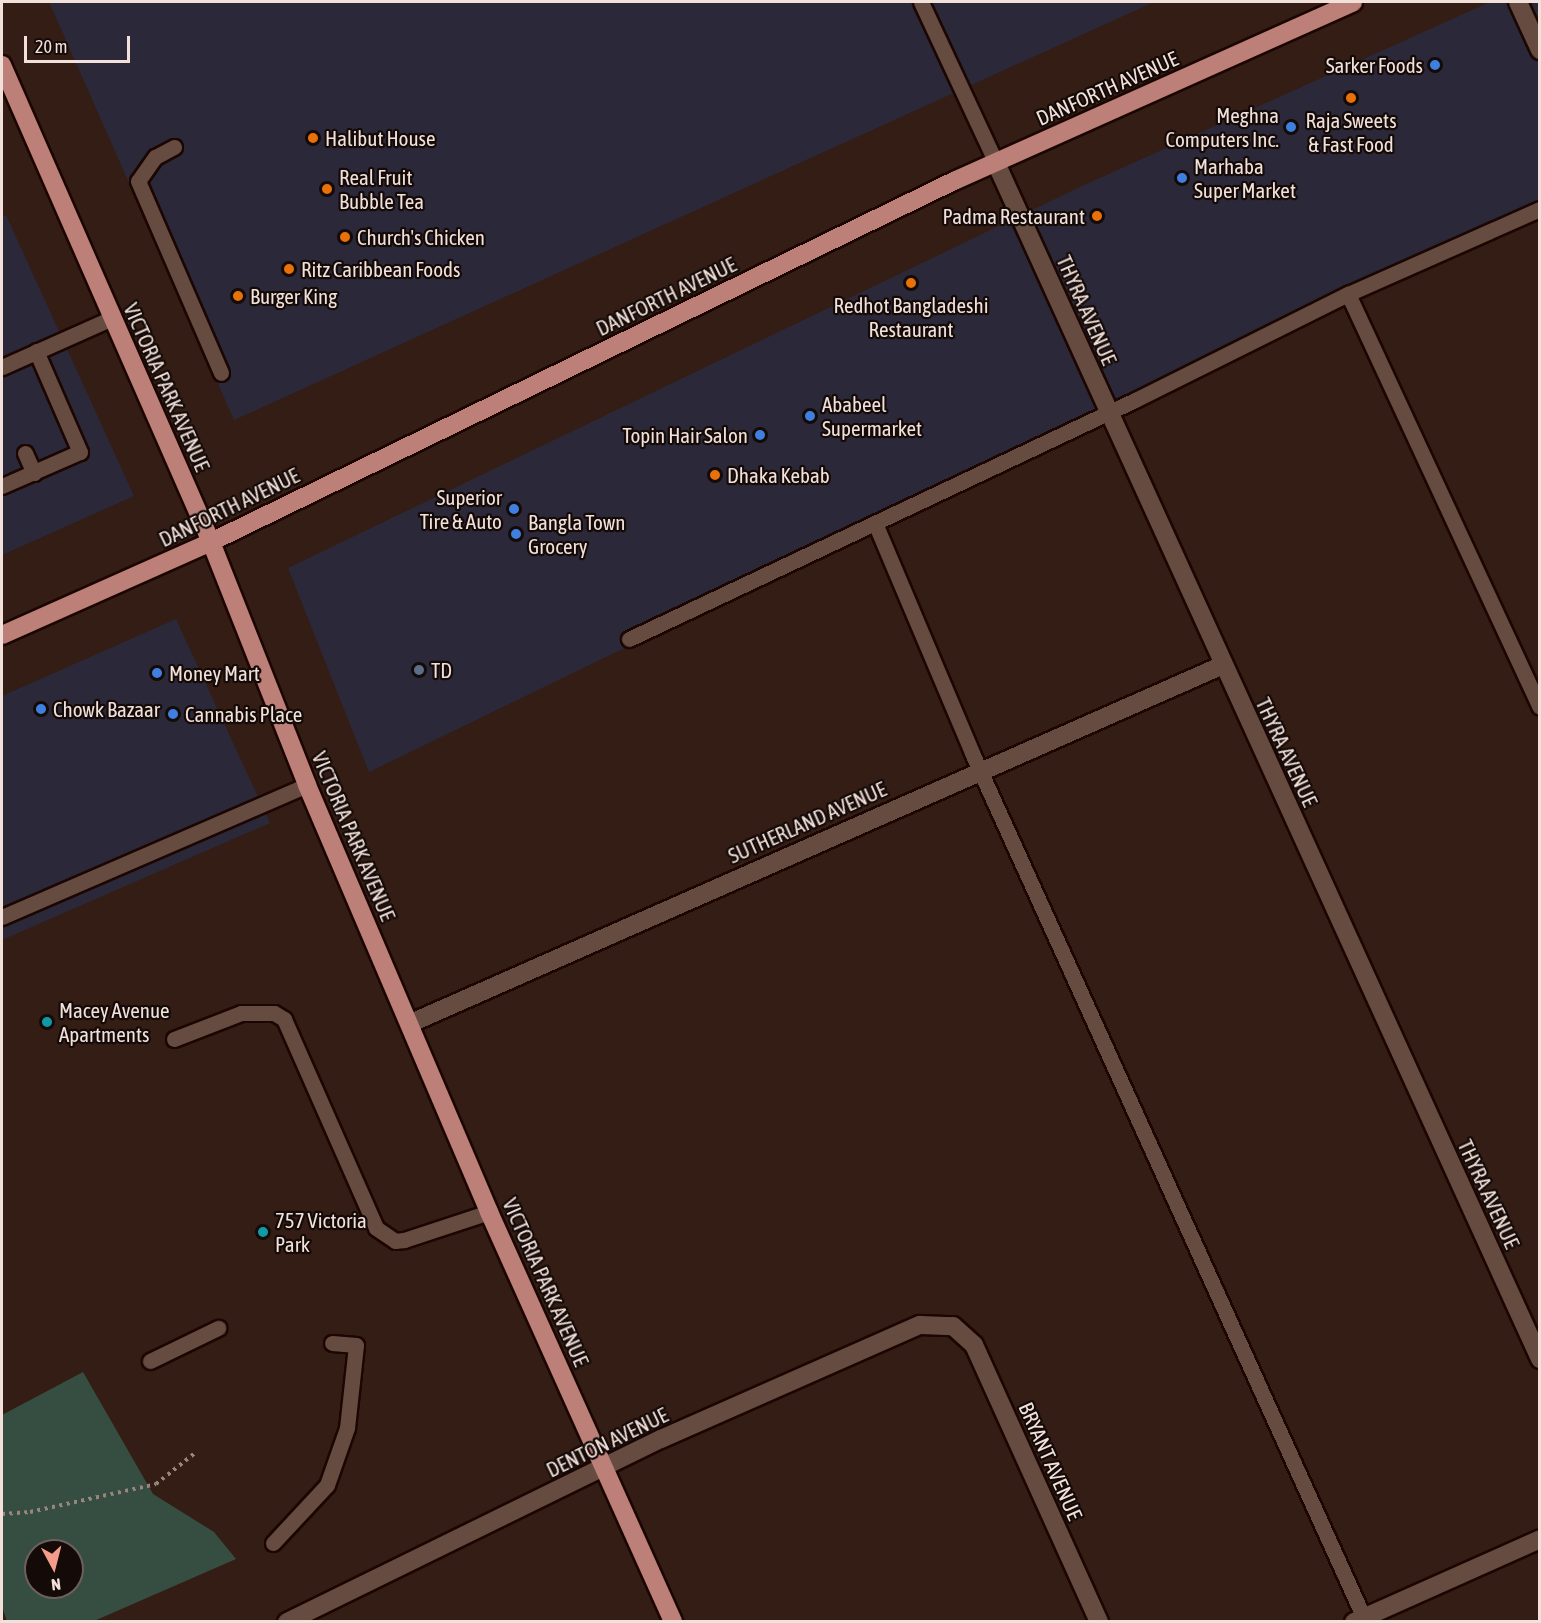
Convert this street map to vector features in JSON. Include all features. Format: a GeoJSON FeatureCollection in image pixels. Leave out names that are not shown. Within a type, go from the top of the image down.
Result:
{"type":"FeatureCollection","features":[{"type":"Feature","properties":{"kind":"main road","name":"DANFORTH AVENUE"},"geometry":{"type":"LineString","coordinates":[[2,635],[211,542],[996,163],[1353,2]]}},
{"type":"Feature","properties":{"kind":"main road","name":"VICTORIA PARK AVENUE"},"geometry":{"type":"LineString","coordinates":[[2,65],[211,542],[307,785],[411,1023],[489,1212],[673,1622]]}},
{"type":"Feature","properties":{"kind":"street"},"geometry":{"type":"LineString","coordinates":[[1518,2],[1539,50]]}},
{"type":"Feature","properties":{"kind":"street","name":"THYRA AVENUE"},"geometry":{"type":"LineString","coordinates":[[996,163],[1107,412],[1539,1359]]}},
{"type":"Feature","properties":{"kind":"street","name":"SUTHERLAND AVENUE"},"geometry":{"type":"LineString","coordinates":[[411,1023],[1223,664]]}},
{"type":"Feature","properties":{"kind":"street","name":"DENTON AVENUE"},"geometry":{"type":"LineString","coordinates":[[287,1622],[661,1440],[920,1325],[953,1326]]}},
{"type":"Feature","properties":{"kind":"street","name":"BRYANT AVENUE"},"geometry":{"type":"LineString","coordinates":[[953,1326],[974,1345],[1099,1622]]}},
{"type":"Feature","properties":{"kind":"street"},"geometry":{"type":"LineString","coordinates":[[1359,1620],[1539,1539]]}},
{"type":"Feature","properties":{"kind":"lane"},"geometry":{"type":"LineString","coordinates":[[921,2],[996,163]]}},
{"type":"Feature","properties":{"kind":"lane"},"geometry":{"type":"LineString","coordinates":[[174,147],[155,157],[138,181],[221,373]]}},
{"type":"Feature","properties":{"kind":"lane"},"geometry":{"type":"LineString","coordinates":[[629,639],[1107,412],[1348,294],[1539,209]]}},
{"type":"Feature","properties":{"kind":"lane"},"geometry":{"type":"LineString","coordinates":[[1348,294],[1539,707]]}},
{"type":"Feature","properties":{"kind":"lane"},"geometry":{"type":"LineString","coordinates":[[2,367],[112,318]]}},
{"type":"Feature","properties":{"kind":"lane"},"geometry":{"type":"LineString","coordinates":[[2,486],[80,452],[36,351]]}},
{"type":"Feature","properties":{"kind":"lane"},"geometry":{"type":"LineString","coordinates":[[25,453],[34,472]]}},
{"type":"Feature","properties":{"kind":"lane"},"geometry":{"type":"LineString","coordinates":[[874,523],[980,770],[1359,1620]]}},
{"type":"Feature","properties":{"kind":"lane"},"geometry":{"type":"LineString","coordinates":[[2,917],[307,785]]}},
{"type":"Feature","properties":{"kind":"lane"},"geometry":{"type":"LineString","coordinates":[[174,1039],[241,1013],[274,1013],[284,1018],[376,1228],[395,1241],[404,1240],[489,1212]]}},
{"type":"Feature","properties":{"kind":"lane"},"geometry":{"type":"LineString","coordinates":[[150,1361],[218,1328]]}},
{"type":"Feature","properties":{"kind":"lane"},"geometry":{"type":"LineString","coordinates":[[273,1543],[327,1485],[347,1428],[356,1345],[332,1343]]}},
{"type":"Feature","properties":{"kind":"path"},"geometry":{"type":"LineString","coordinates":[[2,1514],[30,1512],[156,1484],[195,1453]]}},
{"type":"Feature","properties":{"kind":"shaded area"},"geometry":{"type":"Polygon","coordinates":[[[49,2],[1154,2],[234,420],[49,2]]]}},
{"type":"Feature","properties":{"kind":"shaded area"},"geometry":{"type":"Polygon","coordinates":[[[1490,2],[1539,2],[1539,210],[1132,393],[1061,436],[369,772],[288,568],[1080,187],[1490,2]]]}},
{"type":"Feature","properties":{"kind":"shaded area"},"geometry":{"type":"Polygon","coordinates":[[[6,215],[134,496],[2,555],[2,217],[6,215]]]}},
{"type":"Feature","properties":{"kind":"shaded area"},"geometry":{"type":"Polygon","coordinates":[[[176,619],[270,823],[2,940],[2,696],[176,619]]]}},
{"type":"Feature","properties":{"kind":"green space"},"geometry":{"type":"Polygon","coordinates":[[[83,1372],[153,1494],[214,1532],[236,1559],[94,1621],[7,1621],[2,1607],[2,1415],[83,1372]]]}},
{"type":"Feature","properties":{"kind":"place","name":"Sarker Foods"},"geometry":{"type":"Point","coordinates":[1435,65]}},
{"type":"Feature","properties":{"kind":"place","name":"Raja Sweets & Fast Food"},"geometry":{"type":"Point","coordinates":[1351,98]}},
{"type":"Feature","properties":{"kind":"place","name":"Meghna Computers Inc."},"geometry":{"type":"Point","coordinates":[1291,127]}},
{"type":"Feature","properties":{"kind":"place","name":"Halibut House"},"geometry":{"type":"Point","coordinates":[313,138]}},
{"type":"Feature","properties":{"kind":"place","name":"Marhaba Super Market"},"geometry":{"type":"Point","coordinates":[1182,178]}},
{"type":"Feature","properties":{"kind":"place","name":"Real Fruit Bubble Tea"},"geometry":{"type":"Point","coordinates":[327,189]}},
{"type":"Feature","properties":{"kind":"place","name":"Padma Restaurant"},"geometry":{"type":"Point","coordinates":[1097,216]}},
{"type":"Feature","properties":{"kind":"place","name":"Church's Chicken"},"geometry":{"type":"Point","coordinates":[345,237]}},
{"type":"Feature","properties":{"kind":"place","name":"Ritz Caribbean Foods"},"geometry":{"type":"Point","coordinates":[289,269]}},
{"type":"Feature","properties":{"kind":"place","name":"Redhot Bangladeshi Restaurant"},"geometry":{"type":"Point","coordinates":[911,283]}},
{"type":"Feature","properties":{"kind":"place","name":"Burger King"},"geometry":{"type":"Point","coordinates":[238,296]}},
{"type":"Feature","properties":{"kind":"place","name":"Ababeel Supermarket"},"geometry":{"type":"Point","coordinates":[810,416]}},
{"type":"Feature","properties":{"kind":"place","name":"Topin Hair Salon"},"geometry":{"type":"Point","coordinates":[760,435]}},
{"type":"Feature","properties":{"kind":"place","name":"Dhaka Kebab"},"geometry":{"type":"Point","coordinates":[715,475]}},
{"type":"Feature","properties":{"kind":"place","name":"Superior Tire & Auto"},"geometry":{"type":"Point","coordinates":[514,509]}},
{"type":"Feature","properties":{"kind":"place","name":"Bangla Town Grocery"},"geometry":{"type":"Point","coordinates":[516,534]}},
{"type":"Feature","properties":{"kind":"place","name":"TD"},"geometry":{"type":"Point","coordinates":[419,670]}},
{"type":"Feature","properties":{"kind":"place","name":"Money Mart"},"geometry":{"type":"Point","coordinates":[157,673]}},
{"type":"Feature","properties":{"kind":"place","name":"Chowk Bazaar"},"geometry":{"type":"Point","coordinates":[41,709]}},
{"type":"Feature","properties":{"kind":"place","name":"Cannabis Place"},"geometry":{"type":"Point","coordinates":[173,714]}},
{"type":"Feature","properties":{"kind":"place","name":"Macey Avenue Apartments"},"geometry":{"type":"Point","coordinates":[47,1022]}},
{"type":"Feature","properties":{"kind":"place","name":"757 Victoria Park"},"geometry":{"type":"Point","coordinates":[263,1232]}}]}
